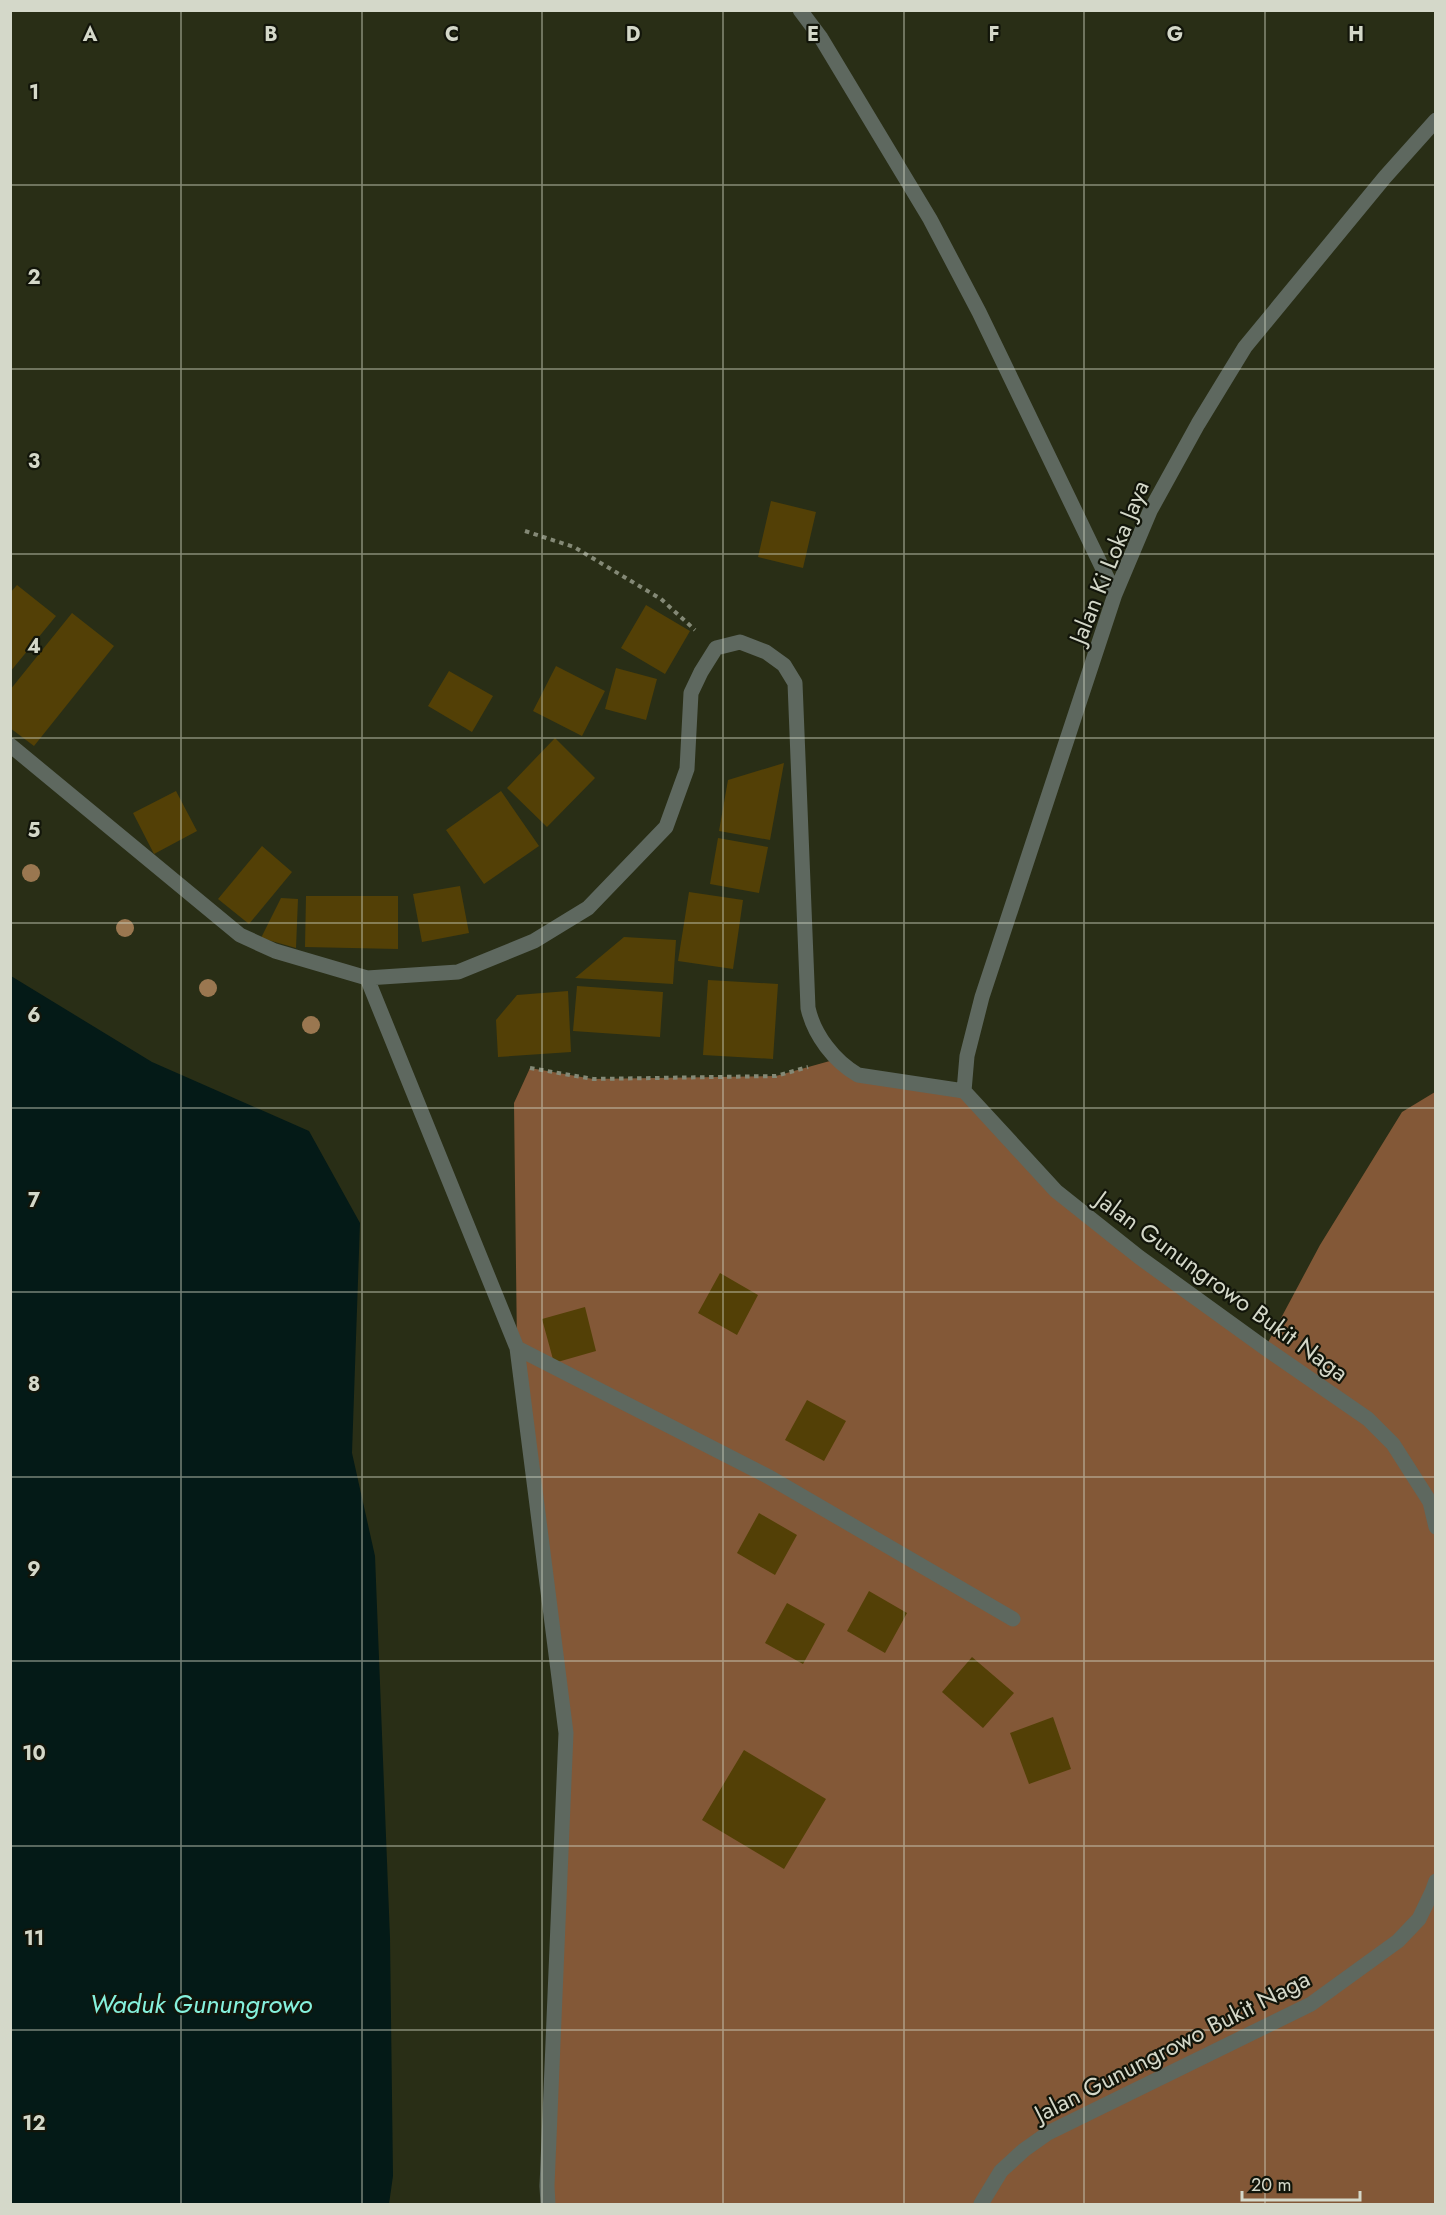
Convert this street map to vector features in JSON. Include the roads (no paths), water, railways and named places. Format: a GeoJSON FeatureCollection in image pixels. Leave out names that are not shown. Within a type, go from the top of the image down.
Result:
{"type":"FeatureCollection","features":[{"type":"Feature","properties":{"kind":"street"},"geometry":{"type":"LineString","coordinates":[[800,10],[821,38],[930,219],[979,312],[1115,594]]}},
{"type":"Feature","properties":{"kind":"street","name":"Jalan Ki Loka Jaya"},"geometry":{"type":"LineString","coordinates":[[964,1092],[967,1056],[982,997],[1115,594],[1150,511],[1198,424],[1245,347],[1385,177],[1436,120]]}},
{"type":"Feature","properties":{"kind":"street"},"geometry":{"type":"LineString","coordinates":[[10,745],[240,935],[275,951],[368,978],[458,972],[534,941],[588,908],[666,827],[687,769],[691,693],[716,648],[740,642],[766,652],[784,665],[795,684],[808,1008],[811,1022],[837,1059],[848,1070],[858,1075],[964,1092]]}},
{"type":"Feature","properties":{"kind":"street"},"geometry":{"type":"LineString","coordinates":[[368,978],[517,1348],[567,1733],[548,2205]]}},
{"type":"Feature","properties":{"kind":"street","name":"Jalan Gunungrowo Bukit Naga"},"geometry":{"type":"LineString","coordinates":[[964,1092],[1056,1191],[1148,1263],[1368,1419],[1393,1444],[1430,1502],[1436,1527]]}},
{"type":"Feature","properties":{"kind":"street"},"geometry":{"type":"LineString","coordinates":[[517,1348],[769,1478],[1013,1619]]}},
{"type":"Feature","properties":{"kind":"street","name":"Jalan Gunungrowo Bukit Naga"},"geometry":{"type":"LineString","coordinates":[[981,2205],[1001,2171],[1024,2150],[1048,2133],[1321,1997],[1398,1941],[1419,1919],[1436,1881]]}},
{"type":"Feature","properties":{"kind":"water","name":"Waduk Gunungrowo"},"geometry":{"type":"Polygon","coordinates":[[[11,976],[152,1062],[309,1131],[360,1223],[352,1453],[375,1556],[390,1938],[393,2176],[389,2204],[11,2204],[11,976]]]}}]}
